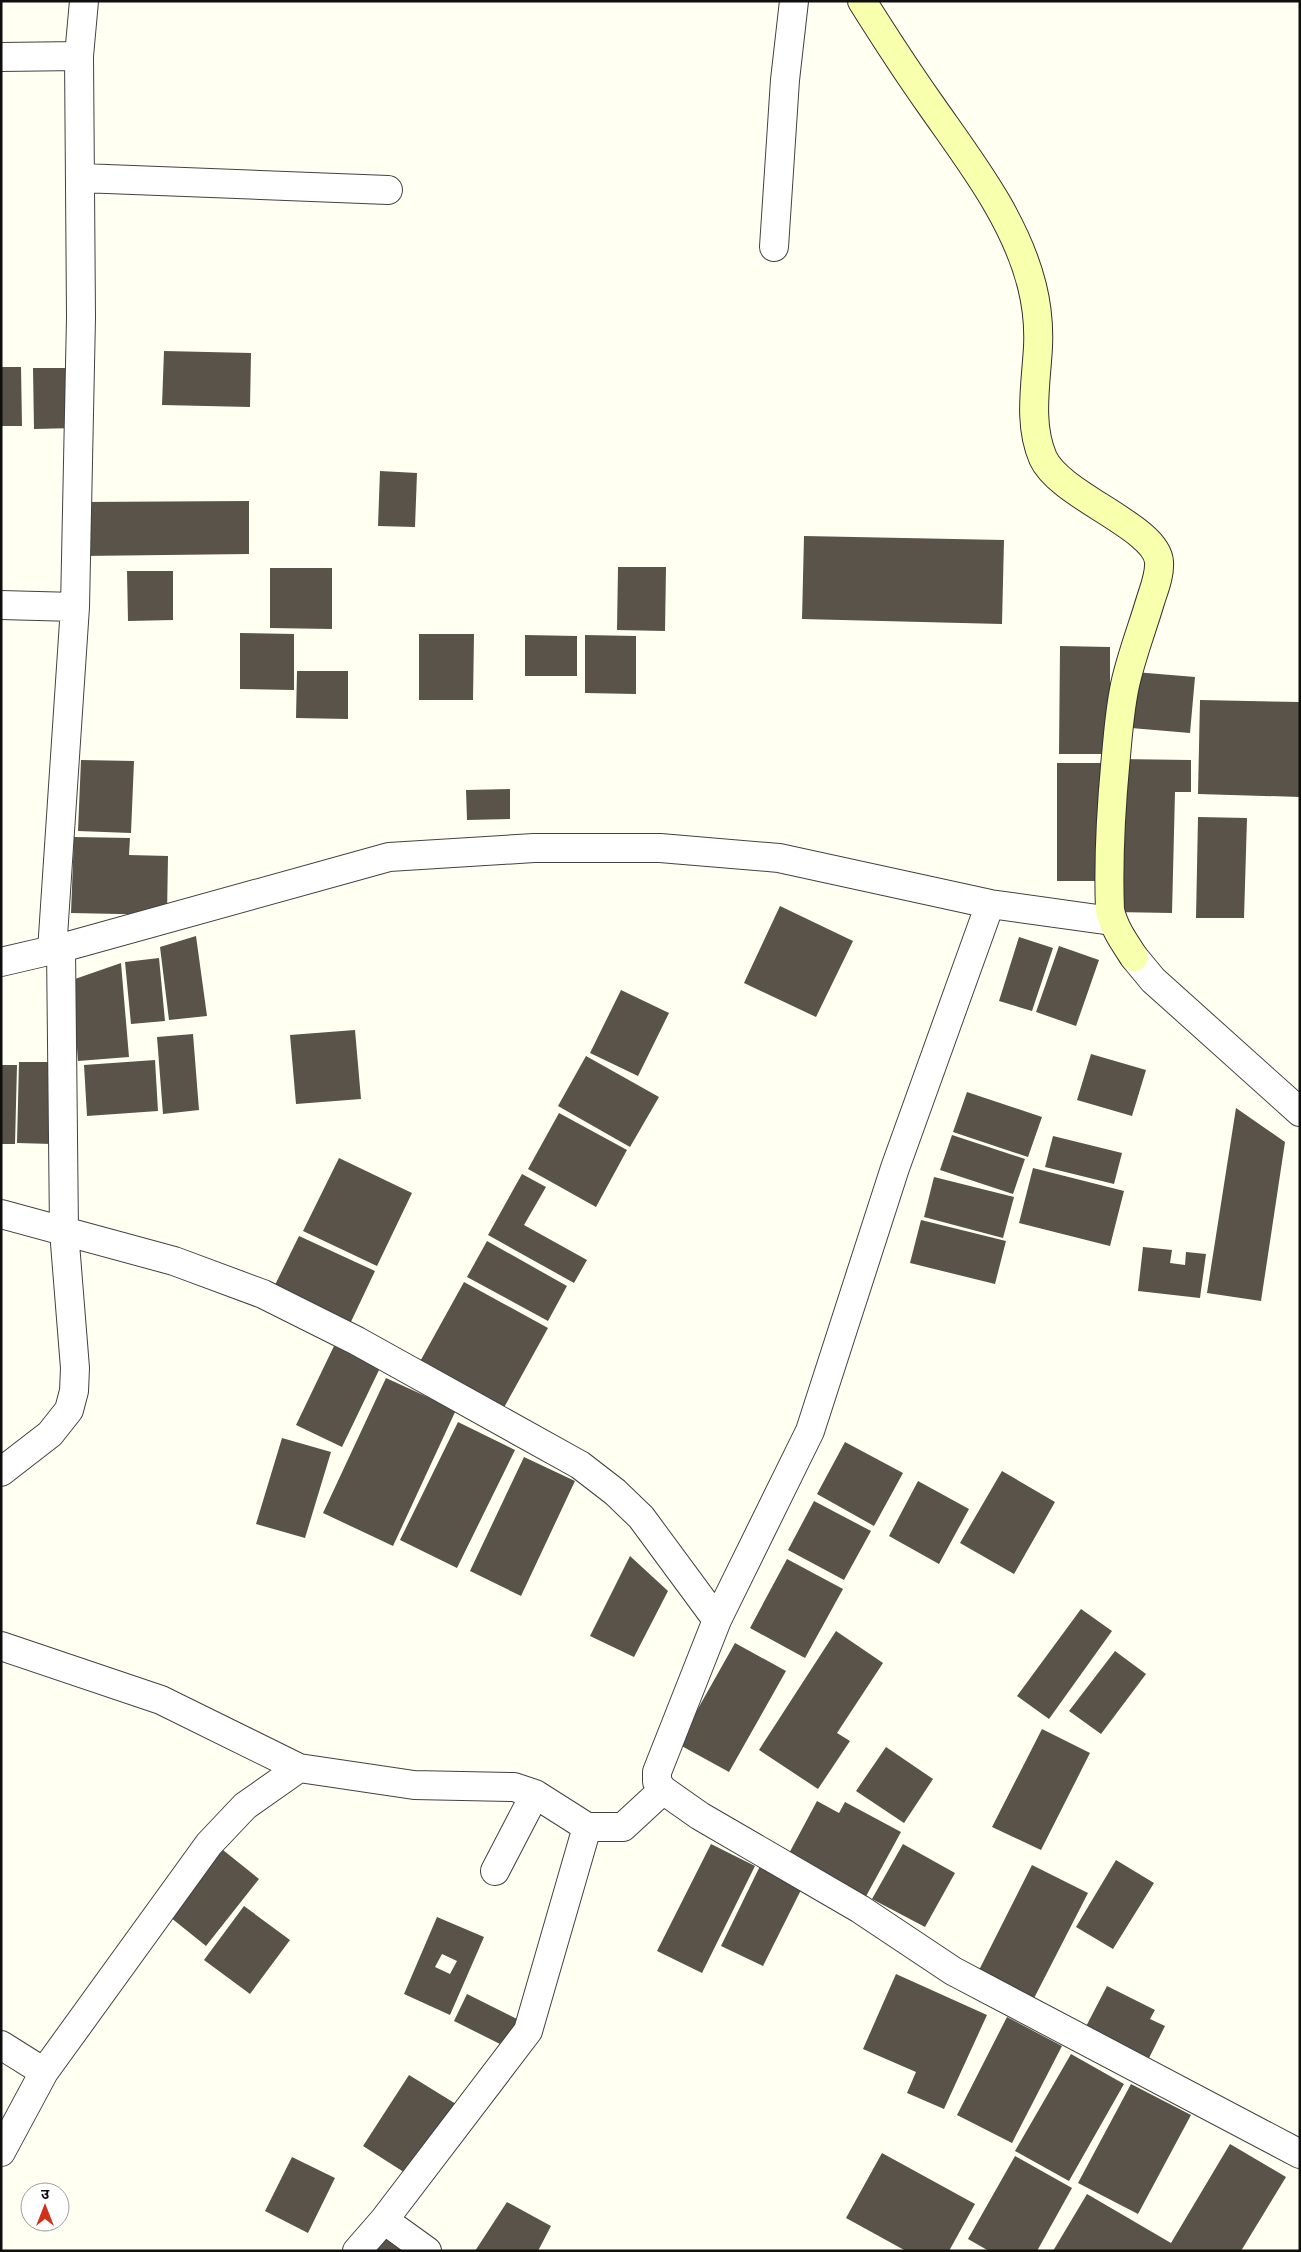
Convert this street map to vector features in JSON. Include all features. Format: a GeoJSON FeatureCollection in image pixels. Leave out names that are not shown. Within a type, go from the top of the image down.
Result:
{"type":"FeatureCollection","features":[{"type":"Feature","properties":{"kind":"street"},"geometry":{"type":"LineString","coordinates":[[1,1472],[50,1434],[69,1410],[74,1392],[75,1368],[64,1231],[57,950],[75,607],[81,317],[79,56],[84,1]]}},
{"type":"Feature","properties":{"kind":"street"},"geometry":{"type":"LineString","coordinates":[[774,247],[785,80],[794,1]]}},
{"type":"Feature","properties":{"kind":"street"},"geometry":{"type":"LineString","coordinates":[[862,1],[929,103],[980,173],[1024,261],[1038,313],[1034,398],[1035,425],[1038,443],[1044,460],[1051,471],[1065,483],[1131,527],[1152,546],[1159,560],[1156,584],[1122,696],[1111,808],[1110,899],[1112,921],[1123,942],[1152,980],[1300,1112]]}},
{"type":"Feature","properties":{"kind":"street"},"geometry":{"type":"LineString","coordinates":[[1,58],[79,56]]}},
{"type":"Feature","properties":{"kind":"street"},"geometry":{"type":"LineString","coordinates":[[81,178],[388,190]]}},
{"type":"Feature","properties":{"kind":"street"},"geometry":{"type":"LineString","coordinates":[[1,606],[75,607]]}},
{"type":"Feature","properties":{"kind":"street"},"geometry":{"type":"LineString","coordinates":[[1,962],[57,950],[389,857],[534,848],[660,848],[779,858],[990,904],[1112,921]]}},
{"type":"Feature","properties":{"kind":"street"},"geometry":{"type":"LineString","coordinates":[[990,904],[895,1168],[810,1432],[717,1620],[657,1772],[657,1782],[663,1790],[700,1816],[860,1909],[953,1971],[1300,2154]]}},
{"type":"Feature","properties":{"kind":"street"},"geometry":{"type":"LineString","coordinates":[[1,1214],[174,1261],[263,1294],[357,1342],[580,1465],[615,1492],[641,1517],[717,1620]]}},
{"type":"Feature","properties":{"kind":"street"},"geometry":{"type":"LineString","coordinates":[[1,1646],[161,1700],[299,1768],[414,1785],[514,1787],[535,1794],[587,1827],[624,1827],[663,1790]]}},
{"type":"Feature","properties":{"kind":"street"},"geometry":{"type":"LineString","coordinates":[[1,2152],[44,2072],[209,1844],[245,1806],[299,1768]]}},
{"type":"Feature","properties":{"kind":"street"},"geometry":{"type":"LineString","coordinates":[[495,1872],[535,1794]]}},
{"type":"Feature","properties":{"kind":"street"},"geometry":{"type":"LineString","coordinates":[[357,2251],[384,2220],[528,2031],[587,1827]]}},
{"type":"Feature","properties":{"kind":"street"},"geometry":{"type":"LineString","coordinates":[[1,2045],[44,2072]]}},
{"type":"Feature","properties":{"kind":"street"},"geometry":{"type":"LineString","coordinates":[[384,2220],[427,2251]]}},
{"type":"Feature","properties":{"kind":"building"},"geometry":{"type":"Polygon","coordinates":[[[164,351],[251,353],[250,407],[162,405],[164,351]]]}},
{"type":"Feature","properties":{"kind":"building"},"geometry":{"type":"Polygon","coordinates":[[[1,367],[21,367],[22,426],[1,426],[1,367]]]}},
{"type":"Feature","properties":{"kind":"building"},"geometry":{"type":"Polygon","coordinates":[[[33,368],[74,368],[75,428],[34,429],[33,368]]]}},
{"type":"Feature","properties":{"kind":"building"},"geometry":{"type":"Polygon","coordinates":[[[380,471],[417,473],[415,527],[378,526],[380,471]]]}},
{"type":"Feature","properties":{"kind":"building"},"geometry":{"type":"Polygon","coordinates":[[[249,501],[249,554],[82,556],[82,502],[249,501]]]}},
{"type":"Feature","properties":{"kind":"building"},"geometry":{"type":"Polygon","coordinates":[[[804,536],[1004,540],[1002,624],[802,619],[804,536]]]}},
{"type":"Feature","properties":{"kind":"building"},"geometry":{"type":"Polygon","coordinates":[[[618,567],[666,567],[665,631],[617,630],[618,567]]]}},
{"type":"Feature","properties":{"kind":"building"},"geometry":{"type":"Polygon","coordinates":[[[270,568],[332,568],[332,629],[270,628],[270,568]]]}},
{"type":"Feature","properties":{"kind":"building"},"geometry":{"type":"Polygon","coordinates":[[[127,571],[173,571],[173,620],[128,621],[127,571]]]}},
{"type":"Feature","properties":{"kind":"building"},"geometry":{"type":"Polygon","coordinates":[[[240,633],[294,634],[294,690],[240,689],[240,633]]]}},
{"type":"Feature","properties":{"kind":"building"},"geometry":{"type":"Polygon","coordinates":[[[419,634],[474,634],[473,700],[419,700],[419,634]]]}},
{"type":"Feature","properties":{"kind":"building"},"geometry":{"type":"Polygon","coordinates":[[[525,635],[577,636],[577,676],[525,676],[525,635]]]}},
{"type":"Feature","properties":{"kind":"building"},"geometry":{"type":"Polygon","coordinates":[[[585,635],[636,636],[636,694],[585,693],[585,635]]]}},
{"type":"Feature","properties":{"kind":"building"},"geometry":{"type":"Polygon","coordinates":[[[1060,646],[1110,647],[1110,754],[1059,754],[1060,646]]]}},
{"type":"Feature","properties":{"kind":"building"},"geometry":{"type":"Polygon","coordinates":[[[297,671],[348,671],[348,719],[296,718],[297,671]]]}},
{"type":"Feature","properties":{"kind":"building"},"geometry":{"type":"Polygon","coordinates":[[[1135,672],[1195,677],[1190,733],[1131,728],[1135,672]]]}},
{"type":"Feature","properties":{"kind":"building"},"geometry":{"type":"Polygon","coordinates":[[[1200,700],[1300,702],[1300,797],[1198,794],[1200,700]]]}},
{"type":"Feature","properties":{"kind":"building"},"geometry":{"type":"Polygon","coordinates":[[[1118,759],[1191,760],[1191,792],[1175,792],[1172,913],[1115,912],[1118,759]]]}},
{"type":"Feature","properties":{"kind":"building"},"geometry":{"type":"Polygon","coordinates":[[[81,760],[134,761],[131,833],[78,831],[81,760]]]}},
{"type":"Feature","properties":{"kind":"building"},"geometry":{"type":"Polygon","coordinates":[[[1057,763],[1107,763],[1106,881],[1057,881],[1057,763]]]}},
{"type":"Feature","properties":{"kind":"building"},"geometry":{"type":"Polygon","coordinates":[[[510,789],[510,819],[467,820],[466,790],[510,789]]]}},
{"type":"Feature","properties":{"kind":"building"},"geometry":{"type":"Polygon","coordinates":[[[1198,817],[1247,818],[1244,918],[1196,918],[1198,817]]]}},
{"type":"Feature","properties":{"kind":"building"},"geometry":{"type":"Polygon","coordinates":[[[74,837],[130,838],[129,855],[168,856],[167,915],[71,913],[74,837]]]}},
{"type":"Feature","properties":{"kind":"building"},"geometry":{"type":"Polygon","coordinates":[[[780,906],[853,941],[816,1017],[744,983],[780,906]]]}},
{"type":"Feature","properties":{"kind":"building"},"geometry":{"type":"Polygon","coordinates":[[[196,936],[207,1016],[169,1020],[160,947],[196,936]]]}},
{"type":"Feature","properties":{"kind":"building"},"geometry":{"type":"Polygon","coordinates":[[[1019,937],[1053,948],[1032,1011],[999,1001],[1019,937]]]}},
{"type":"Feature","properties":{"kind":"building"},"geometry":{"type":"Polygon","coordinates":[[[1059,946],[1099,960],[1076,1026],[1036,1012],[1059,946]]]}},
{"type":"Feature","properties":{"kind":"building"},"geometry":{"type":"Polygon","coordinates":[[[159,958],[165,1021],[131,1024],[125,962],[159,958]]]}},
{"type":"Feature","properties":{"kind":"building"},"geometry":{"type":"Polygon","coordinates":[[[121,963],[129,1057],[78,1061],[72,980],[121,963]]]}},
{"type":"Feature","properties":{"kind":"building"},"geometry":{"type":"Polygon","coordinates":[[[621,990],[669,1013],[638,1076],[590,1053],[621,990]]]}},
{"type":"Feature","properties":{"kind":"building"},"geometry":{"type":"Polygon","coordinates":[[[355,1030],[361,1099],[296,1104],[290,1035],[355,1030]]]}},
{"type":"Feature","properties":{"kind":"building"},"geometry":{"type":"Polygon","coordinates":[[[193,1034],[199,1110],[163,1114],[157,1037],[193,1034]]]}},
{"type":"Feature","properties":{"kind":"building"},"geometry":{"type":"Polygon","coordinates":[[[1091,1054],[1146,1070],[1132,1116],[1077,1100],[1091,1054]]]}},
{"type":"Feature","properties":{"kind":"building"},"geometry":{"type":"Polygon","coordinates":[[[586,1056],[659,1097],[630,1147],[558,1106],[586,1056]]]}},
{"type":"Feature","properties":{"kind":"building"},"geometry":{"type":"Polygon","coordinates":[[[155,1060],[158,1111],[87,1116],[84,1065],[155,1060]]]}},
{"type":"Feature","properties":{"kind":"building"},"geometry":{"type":"Polygon","coordinates":[[[19,1062],[51,1062],[52,1144],[17,1143],[19,1062]]]}},
{"type":"Feature","properties":{"kind":"building"},"geometry":{"type":"Polygon","coordinates":[[[1,1065],[17,1065],[15,1144],[1,1144],[1,1065]]]}},
{"type":"Feature","properties":{"kind":"building"},"geometry":{"type":"Polygon","coordinates":[[[967,1092],[1042,1117],[1028,1157],[953,1132],[967,1092]]]}},
{"type":"Feature","properties":{"kind":"building"},"geometry":{"type":"Polygon","coordinates":[[[1236,1108],[1285,1142],[1261,1301],[1207,1293],[1236,1108]]]}},
{"type":"Feature","properties":{"kind":"building"},"geometry":{"type":"Polygon","coordinates":[[[559,1113],[627,1150],[596,1207],[528,1169],[559,1113]]]}},
{"type":"Feature","properties":{"kind":"building"},"geometry":{"type":"Polygon","coordinates":[[[952,1135],[1025,1159],[1013,1194],[940,1170],[952,1135]]]}},
{"type":"Feature","properties":{"kind":"building"},"geometry":{"type":"Polygon","coordinates":[[[1053,1136],[1122,1153],[1114,1184],[1045,1167],[1053,1136]]]}},
{"type":"Feature","properties":{"kind":"building"},"geometry":{"type":"Polygon","coordinates":[[[339,1158],[412,1193],[377,1266],[303,1231],[339,1158]]]}},
{"type":"Feature","properties":{"kind":"building"},"geometry":{"type":"Polygon","coordinates":[[[1033,1168],[1124,1191],[1110,1246],[1019,1223],[1033,1168]]]}},
{"type":"Feature","properties":{"kind":"building"},"geometry":{"type":"Polygon","coordinates":[[[522,1174],[546,1187],[524,1225],[587,1260],[574,1283],[488,1235],[522,1174]]]}},
{"type":"Feature","properties":{"kind":"building"},"geometry":{"type":"Polygon","coordinates":[[[934,1177],[1014,1197],[1003,1238],[924,1217],[934,1177]]]}},
{"type":"Feature","properties":{"kind":"building"},"geometry":{"type":"Polygon","coordinates":[[[921,1220],[1006,1241],[995,1284],[910,1263],[921,1220]]]}},
{"type":"Feature","properties":{"kind":"building"},"geometry":{"type":"Polygon","coordinates":[[[299,1236],[375,1271],[348,1328],[272,1291],[299,1236]]]}},
{"type":"Feature","properties":{"kind":"building"},"geometry":{"type":"Polygon","coordinates":[[[487,1241],[567,1286],[548,1321],[467,1277],[487,1241]]]}},
{"type":"Feature","properties":{"kind":"building"},"geometry":{"type":"Polygon","coordinates":[[[1143,1247],[1172,1250],[1170,1263],[1185,1265],[1186,1252],[1206,1254],[1200,1298],[1138,1291],[1143,1247]]]}},
{"type":"Feature","properties":{"kind":"building"},"geometry":{"type":"Polygon","coordinates":[[[464,1282],[548,1328],[501,1413],[417,1367],[464,1282]]]}},
{"type":"Feature","properties":{"kind":"building"},"geometry":{"type":"Polygon","coordinates":[[[334,1346],[380,1368],[342,1447],[296,1425],[334,1346]]]}},
{"type":"Feature","properties":{"kind":"building"},"geometry":{"type":"Polygon","coordinates":[[[386,1378],[456,1410],[393,1546],[323,1513],[386,1378]]]}},
{"type":"Feature","properties":{"kind":"building"},"geometry":{"type":"Polygon","coordinates":[[[458,1422],[515,1450],[457,1568],[400,1540],[458,1422]]]}},
{"type":"Feature","properties":{"kind":"building"},"geometry":{"type":"Polygon","coordinates":[[[282,1438],[331,1452],[305,1538],[256,1524],[282,1438]]]}},
{"type":"Feature","properties":{"kind":"building"},"geometry":{"type":"Polygon","coordinates":[[[845,1442],[903,1473],[874,1526],[817,1494],[845,1442]]]}},
{"type":"Feature","properties":{"kind":"building"},"geometry":{"type":"Polygon","coordinates":[[[524,1457],[575,1481],[521,1596],[470,1571],[524,1457]]]}},
{"type":"Feature","properties":{"kind":"building"},"geometry":{"type":"Polygon","coordinates":[[[1002,1471],[1055,1502],[1014,1574],[960,1543],[1002,1471]]]}},
{"type":"Feature","properties":{"kind":"building"},"geometry":{"type":"Polygon","coordinates":[[[918,1481],[969,1509],[939,1564],[889,1536],[918,1481]]]}},
{"type":"Feature","properties":{"kind":"building"},"geometry":{"type":"Polygon","coordinates":[[[814,1501],[871,1531],[844,1580],[788,1550],[814,1501]]]}},
{"type":"Feature","properties":{"kind":"building"},"geometry":{"type":"Polygon","coordinates":[[[630,1556],[668,1591],[634,1657],[590,1636],[630,1556]]]}},
{"type":"Feature","properties":{"kind":"building"},"geometry":{"type":"Polygon","coordinates":[[[787,1559],[843,1589],[805,1658],[750,1628],[787,1559]]]}},
{"type":"Feature","properties":{"kind":"building"},"geometry":{"type":"Polygon","coordinates":[[[1081,1609],[1112,1631],[1049,1719],[1017,1696],[1081,1609]]]}},
{"type":"Feature","properties":{"kind":"building"},"geometry":{"type":"Polygon","coordinates":[[[836,1631],[883,1663],[837,1733],[850,1741],[818,1789],[759,1750],[836,1631]]]}},
{"type":"Feature","properties":{"kind":"building"},"geometry":{"type":"Polygon","coordinates":[[[735,1643],[786,1671],[729,1772],[678,1744],[735,1643]]]}},
{"type":"Feature","properties":{"kind":"building"},"geometry":{"type":"Polygon","coordinates":[[[1115,1651],[1146,1674],[1101,1734],[1069,1711],[1115,1651]]]}},
{"type":"Feature","properties":{"kind":"building"},"geometry":{"type":"Polygon","coordinates":[[[1042,1729],[1090,1753],[1041,1850],[992,1827],[1042,1729]]]}},
{"type":"Feature","properties":{"kind":"building"},"geometry":{"type":"Polygon","coordinates":[[[886,1747],[933,1779],[904,1823],[856,1791],[886,1747]]]}},
{"type":"Feature","properties":{"kind":"building"},"geometry":{"type":"Polygon","coordinates":[[[817,1801],[839,1813],[845,1802],[901,1832],[864,1900],[786,1859],[817,1801]]]}},
{"type":"Feature","properties":{"kind":"building"},"geometry":{"type":"Polygon","coordinates":[[[711,1844],[755,1866],[702,1973],[657,1951],[711,1844]]]}},
{"type":"Feature","properties":{"kind":"building"},"geometry":{"type":"Polygon","coordinates":[[[903,1844],[955,1873],[925,1927],[872,1899],[903,1844]]]}},
{"type":"Feature","properties":{"kind":"building"},"geometry":{"type":"Polygon","coordinates":[[[218,1846],[259,1879],[206,1946],[165,1913],[218,1846]]]}},
{"type":"Feature","properties":{"kind":"building"},"geometry":{"type":"Polygon","coordinates":[[[1116,1860],[1154,1883],[1113,1949],[1076,1927],[1116,1860]]]}},
{"type":"Feature","properties":{"kind":"building"},"geometry":{"type":"Polygon","coordinates":[[[761,1864],[803,1886],[763,1966],[721,1946],[761,1864]]]}},
{"type":"Feature","properties":{"kind":"building"},"geometry":{"type":"Polygon","coordinates":[[[1032,1865],[1088,1893],[1029,2008],[974,1980],[1032,1865]]]}},
{"type":"Feature","properties":{"kind":"building"},"geometry":{"type":"Polygon","coordinates":[[[244,1906],[290,1940],[250,1994],[204,1960],[244,1906]]]}},
{"type":"Feature","properties":{"kind":"building"},"geometry":{"type":"Polygon","coordinates":[[[437,1917],[484,1937],[450,2015],[404,1994],[437,1917]],[[442,1954],[435,1967],[450,1974],[457,1961],[442,1954]]]}},
{"type":"Feature","properties":{"kind":"building"},"geometry":{"type":"Polygon","coordinates":[[[896,1974],[987,2015],[944,2109],[907,2093],[916,2072],[863,2049],[896,1974]]]}},
{"type":"Feature","properties":{"kind":"building"},"geometry":{"type":"Polygon","coordinates":[[[1107,1986],[1155,2010],[1150,2019],[1165,2026],[1143,2070],[1080,2038],[1107,1986]]]}},
{"type":"Feature","properties":{"kind":"building"},"geometry":{"type":"Polygon","coordinates":[[[467,1994],[523,2022],[510,2049],[454,2021],[467,1994]]]}},
{"type":"Feature","properties":{"kind":"building"},"geometry":{"type":"Polygon","coordinates":[[[1007,2017],[1062,2046],[1012,2143],[957,2115],[1007,2017]]]}},
{"type":"Feature","properties":{"kind":"building"},"geometry":{"type":"Polygon","coordinates":[[[1071,2054],[1124,2084],[1069,2181],[1015,2151],[1071,2054]]]}},
{"type":"Feature","properties":{"kind":"building"},"geometry":{"type":"Polygon","coordinates":[[[409,2075],[456,2104],[410,2176],[363,2146],[409,2075]]]}},
{"type":"Feature","properties":{"kind":"building"},"geometry":{"type":"Polygon","coordinates":[[[1131,2084],[1191,2115],[1138,2214],[1078,2183],[1131,2084]]]}},
{"type":"Feature","properties":{"kind":"building"},"geometry":{"type":"Polygon","coordinates":[[[1230,2144],[1286,2177],[1241,2251],[1053,2251],[1087,2194],[1171,2243],[1230,2144]]]}},
{"type":"Feature","properties":{"kind":"building"},"geometry":{"type":"Polygon","coordinates":[[[882,2153],[975,2204],[949,2251],[906,2251],[846,2218],[882,2153]]]}},
{"type":"Feature","properties":{"kind":"building"},"geometry":{"type":"Polygon","coordinates":[[[1015,2156],[1072,2188],[1037,2251],[989,2251],[968,2239],[1015,2156]]]}},
{"type":"Feature","properties":{"kind":"building"},"geometry":{"type":"Polygon","coordinates":[[[292,2157],[335,2178],[308,2233],[265,2211],[292,2157]]]}},
{"type":"Feature","properties":{"kind":"building"},"geometry":{"type":"Polygon","coordinates":[[[507,2202],[551,2226],[538,2251],[475,2251],[507,2202]]]}},
{"type":"Feature","properties":{"kind":"building"},"geometry":{"type":"Polygon","coordinates":[[[388,2233],[417,2251],[373,2251],[388,2233]]]}}]}
